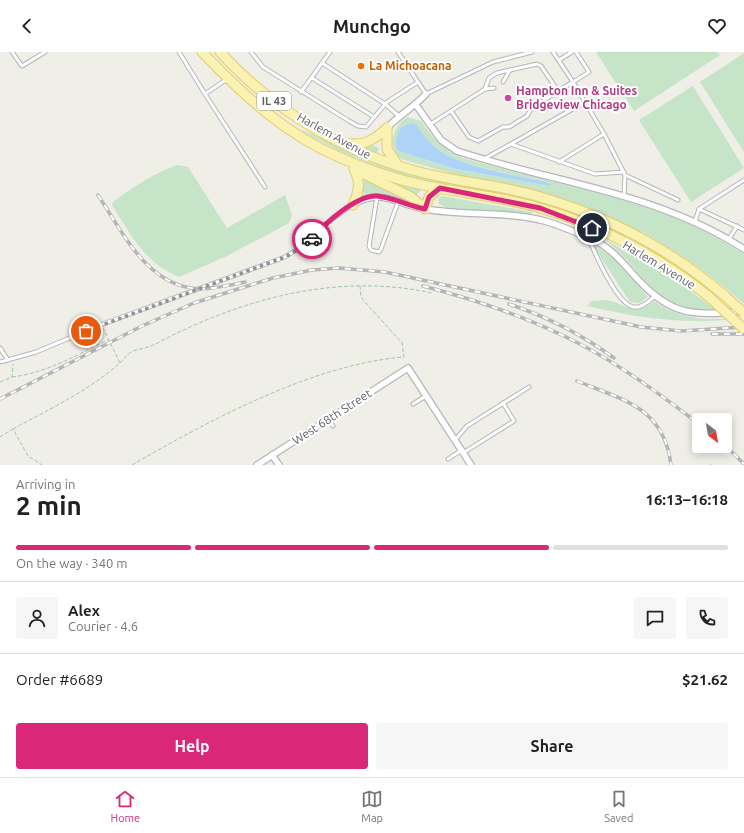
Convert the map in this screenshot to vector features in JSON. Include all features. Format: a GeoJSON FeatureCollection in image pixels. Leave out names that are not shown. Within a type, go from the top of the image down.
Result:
{"type":"FeatureCollection","features":[{"type":"Feature","properties":{"kind":"main road","name":"Harlem Avenue"},"geometry":{"type":"LineString","coordinates":[[202,52],[246,96],[267,113],[312,143],[340,158],[394,178],[540,208],[580,223],[647,255],[682,277],[708,296],[744,329]]}},
{"type":"Feature","properties":{"kind":"main road","name":"Harlem Avenue"},"geometry":{"type":"LineString","coordinates":[[226,54],[273,100],[312,127],[358,152],[398,166],[444,178],[528,194],[586,212],[631,233],[672,255],[704,277],[744,312]]}},
{"type":"Feature","properties":{"kind":"main road"},"geometry":{"type":"LineString","coordinates":[[336,140],[363,144],[373,140],[387,128]]}},
{"type":"Feature","properties":{"kind":"main road"},"geometry":{"type":"LineString","coordinates":[[387,128],[387,149],[398,166]]}},
{"type":"Feature","properties":{"kind":"main road"},"geometry":{"type":"LineString","coordinates":[[340,158],[354,169],[411,197],[425,209],[429,197],[440,188]]}},
{"type":"Feature","properties":{"kind":"main road"},"geometry":{"type":"LineString","coordinates":[[353,205],[358,194],[359,184],[354,169]]}},
{"type":"Feature","properties":{"kind":"street"},"geometry":{"type":"LineString","coordinates":[[387,128],[399,116],[416,105],[426,94]]}},
{"type":"Feature","properties":{"kind":"street"},"geometry":{"type":"LineString","coordinates":[[416,105],[441,140],[457,152],[664,208],[694,221],[744,249]]}},
{"type":"Feature","properties":{"kind":"street"},"geometry":{"type":"LineString","coordinates":[[353,205],[368,197],[378,196],[425,209],[534,219],[555,224],[588,237],[615,253],[655,296],[678,309],[700,314],[744,312]]}},
{"type":"Feature","properties":{"kind":"street","name":"West 68th Street"},"geometry":{"type":"LineString","coordinates":[[257,465],[408,368],[426,396]]}},
{"type":"Feature","properties":{"kind":"street"},"geometry":{"type":"LineString","coordinates":[[426,396],[471,465]]}},
{"type":"Feature","properties":{"kind":"street"},"geometry":{"type":"LineString","coordinates":[[272,455],[279,465]]}},
{"type":"Feature","properties":{"kind":"lane"},"geometry":{"type":"LineString","coordinates":[[12,52],[22,66],[45,52]]}},
{"type":"Feature","properties":{"kind":"lane"},"geometry":{"type":"LineString","coordinates":[[179,52],[265,187]]}},
{"type":"Feature","properties":{"kind":"lane"},"geometry":{"type":"LineString","coordinates":[[251,52],[263,67],[358,126],[366,127],[385,104],[418,82]]}},
{"type":"Feature","properties":{"kind":"lane"},"geometry":{"type":"LineString","coordinates":[[302,92],[330,52]]}},
{"type":"Feature","properties":{"kind":"lane"},"geometry":{"type":"LineString","coordinates":[[398,52],[426,94],[493,62],[532,52]]}},
{"type":"Feature","properties":{"kind":"lane"},"geometry":{"type":"LineString","coordinates":[[554,52],[604,134],[624,173],[624,196]]}},
{"type":"Feature","properties":{"kind":"lane"},"geometry":{"type":"LineString","coordinates":[[559,60],[572,52]]}},
{"type":"Feature","properties":{"kind":"lane"},"geometry":{"type":"LineString","coordinates":[[451,111],[469,137],[478,141],[503,127],[509,127],[527,116],[531,109],[589,72],[576,52]]}},
{"type":"Feature","properties":{"kind":"lane"},"geometry":{"type":"LineString","coordinates":[[322,63],[385,104],[399,116]]}},
{"type":"Feature","properties":{"kind":"lane"},"geometry":{"type":"LineString","coordinates":[[485,89],[489,78],[497,73],[537,64],[541,66],[558,91]]}},
{"type":"Feature","properties":{"kind":"lane"},"geometry":{"type":"LineString","coordinates":[[503,82],[510,70]]}},
{"type":"Feature","properties":{"kind":"lane"},"geometry":{"type":"LineString","coordinates":[[205,94],[227,78]]}},
{"type":"Feature","properties":{"kind":"lane"},"geometry":{"type":"LineString","coordinates":[[312,78],[374,117]]}},
{"type":"Feature","properties":{"kind":"lane"},"geometry":{"type":"LineString","coordinates":[[429,125],[485,89],[494,88]]}},
{"type":"Feature","properties":{"kind":"lane"},"geometry":{"type":"LineString","coordinates":[[484,159],[585,102]]}},
{"type":"Feature","properties":{"kind":"lane"},"geometry":{"type":"LineString","coordinates":[[559,162],[604,134]]}},
{"type":"Feature","properties":{"kind":"lane"},"geometry":{"type":"LineString","coordinates":[[510,144],[595,174],[624,173],[678,200]]}},
{"type":"Feature","properties":{"kind":"lane"},"geometry":{"type":"LineString","coordinates":[[694,221],[699,209],[744,180]]}},
{"type":"Feature","properties":{"kind":"lane"},"geometry":{"type":"LineString","coordinates":[[378,196],[369,246],[374,251],[378,252],[381,249],[398,202]]}},
{"type":"Feature","properties":{"kind":"lane"},"geometry":{"type":"LineString","coordinates":[[0,362],[36,352],[101,324],[285,257],[306,244],[327,223],[353,205]]}},
{"type":"Feature","properties":{"kind":"lane"},"geometry":{"type":"LineString","coordinates":[[699,209],[744,230]]}},
{"type":"Feature","properties":{"kind":"lane"},"geometry":{"type":"LineString","coordinates":[[728,239],[738,226]]}},
{"type":"Feature","properties":{"kind":"lane"},"geometry":{"type":"LineString","coordinates":[[588,237],[607,277],[626,304],[635,308],[644,305],[655,296]]}},
{"type":"Feature","properties":{"kind":"lane"},"geometry":{"type":"LineString","coordinates":[[0,348],[8,360]]}},
{"type":"Feature","properties":{"kind":"lane"},"geometry":{"type":"LineString","coordinates":[[455,440],[467,426],[529,387]]}},
{"type":"Feature","properties":{"kind":"lane"},"geometry":{"type":"LineString","coordinates":[[413,404],[426,396]]}},
{"type":"Feature","properties":{"kind":"lane"},"geometry":{"type":"LineString","coordinates":[[448,459],[514,421],[503,403]]}},
{"type":"Feature","properties":{"kind":"lane"},"geometry":{"type":"LineString","coordinates":[[329,419],[333,426]]}},
{"type":"Feature","properties":{"kind":"path"},"geometry":{"type":"LineString","coordinates":[[132,465],[178,438],[287,387],[360,363],[404,357],[402,344],[361,297],[360,286]]}},
{"type":"Feature","properties":{"kind":"path"},"geometry":{"type":"LineString","coordinates":[[0,437],[79,393],[102,378],[132,351],[149,347],[202,321],[266,298],[308,289],[360,286],[417,290],[432,293]]}},
{"type":"Feature","properties":{"kind":"path"},"geometry":{"type":"LineString","coordinates":[[101,324],[120,363]]}},
{"type":"Feature","properties":{"kind":"path"},"geometry":{"type":"LineString","coordinates":[[0,382],[12,377],[27,375],[58,364],[108,339]]}},
{"type":"Feature","properties":{"kind":"path"},"geometry":{"type":"LineString","coordinates":[[12,377],[13,359]]}},
{"type":"Feature","properties":{"kind":"path"},"geometry":{"type":"LineString","coordinates":[[13,429],[28,456],[42,465]]}},
{"type":"Feature","properties":{"kind":"green space"},"geometry":{"type":"Polygon","coordinates":[[[596,52],[718,52],[720,55],[634,111],[596,52]]]}},
{"type":"Feature","properties":{"kind":"green space"},"geometry":{"type":"Polygon","coordinates":[[[744,53],[744,152],[700,82],[744,53]]]}},
{"type":"Feature","properties":{"kind":"green space"},"geometry":{"type":"Polygon","coordinates":[[[693,86],[744,168],[691,202],[639,120],[693,86]]]}},
{"type":"Feature","properties":{"kind":"green space"},"geometry":{"type":"Polygon","coordinates":[[[407,117],[421,121],[430,133],[449,151],[463,158],[627,200],[680,219],[705,231],[744,254],[744,304],[695,265],[669,248],[642,232],[641,234],[587,208],[501,183],[468,178],[401,159],[394,149],[393,138],[402,121],[407,117]],[[412,123],[404,125],[396,140],[398,151],[456,169],[550,186],[550,184],[546,182],[489,170],[460,161],[434,146],[412,123]]]}},
{"type":"Feature","properties":{"kind":"green space"},"geometry":{"type":"Polygon","coordinates":[[[303,130],[398,171],[511,194],[550,204],[590,218],[629,236],[666,258],[719,295],[714,296],[697,283],[603,227],[396,174],[341,152],[302,131],[303,130]]]}},
{"type":"Feature","properties":{"kind":"green space"},"geometry":{"type":"Polygon","coordinates":[[[372,145],[379,148],[377,154],[364,149],[372,145]]]}},
{"type":"Feature","properties":{"kind":"green space"},"geometry":{"type":"Polygon","coordinates":[[[177,165],[188,167],[227,228],[285,195],[292,215],[289,223],[227,256],[179,277],[167,271],[148,256],[140,247],[112,205],[113,202],[144,181],[177,165]]]}},
{"type":"Feature","properties":{"kind":"green space"},"geometry":{"type":"Polygon","coordinates":[[[387,179],[421,188],[421,190],[416,195],[386,181],[387,179]]]}},
{"type":"Feature","properties":{"kind":"green space"},"geometry":{"type":"Polygon","coordinates":[[[366,180],[400,195],[399,197],[382,193],[365,194],[363,192],[364,181],[366,180]]]}},
{"type":"Feature","properties":{"kind":"green space"},"geometry":{"type":"Polygon","coordinates":[[[442,196],[532,212],[531,215],[447,208],[439,204],[438,199],[442,196]]]}},
{"type":"Feature","properties":{"kind":"green space"},"geometry":{"type":"Polygon","coordinates":[[[604,239],[656,267],[717,310],[696,309],[679,304],[665,297],[653,288],[604,239]]]}},
{"type":"Feature","properties":{"kind":"green space"},"geometry":{"type":"Polygon","coordinates":[[[596,246],[612,257],[648,297],[640,303],[630,302],[594,247],[596,246]]]}},
{"type":"Feature","properties":{"kind":"green space"},"geometry":{"type":"Polygon","coordinates":[[[606,300],[635,309],[647,306],[654,301],[671,311],[688,317],[707,319],[726,318],[728,320],[693,321],[657,319],[587,306],[592,301],[606,300]]]}},
{"type":"Feature","properties":{"kind":"water"},"geometry":{"type":"Polygon","coordinates":[[[412,123],[416,125],[427,139],[439,150],[462,162],[490,170],[546,182],[550,184],[550,186],[456,169],[398,151],[396,142],[400,129],[407,124],[412,123]]]}},
{"type":"Feature","properties":{"kind":"railway"},"geometry":{"type":"LineString","coordinates":[[98,195],[127,241],[138,255],[151,268],[165,278],[181,286],[199,289],[216,288],[245,282]]}},
{"type":"Feature","properties":{"kind":"railway"},"geometry":{"type":"LineString","coordinates":[[0,399],[142,326],[194,303],[273,278],[312,270],[339,268],[385,272],[641,327],[681,331],[744,327]]}},
{"type":"Feature","properties":{"kind":"railway"},"geometry":{"type":"LineString","coordinates":[[423,286],[503,310],[580,344],[626,371],[692,419]]}},
{"type":"Feature","properties":{"kind":"railway"},"geometry":{"type":"LineString","coordinates":[[509,304],[564,327],[589,341],[614,358]]}},
{"type":"Feature","properties":{"kind":"railway"},"geometry":{"type":"LineString","coordinates":[[712,334],[744,334]]}},
{"type":"Feature","properties":{"kind":"railway"},"geometry":{"type":"LineString","coordinates":[[577,381],[610,394],[639,408],[660,430],[667,446],[671,465]]}},
{"type":"Feature","properties":{"kind":"railway"},"geometry":{"type":"LineString","coordinates":[[732,452],[744,464]]}},
{"type":"Feature","properties":{"kind":"way so far"},"geometry":{"type":"LineString","coordinates":[[86,331],[285,257],[295,252],[312,239]]}},
{"type":"Feature","properties":{"kind":"place","name":"La Michoacana"},"geometry":{"type":"Point","coordinates":[361,66]}},
{"type":"Feature","properties":{"kind":"place","name":"Hampton Inn & Suites Bridgeview Chicago"},"geometry":{"type":"Point","coordinates":[508,98]}},
{"type":"Feature","properties":{"kind":"route"},"geometry":{"type":"LineString","coordinates":[[312,239],[338,214],[368,197],[384,197],[399,203],[425,209],[429,197],[433,192],[440,188],[518,202],[540,208],[592,228]]}}]}
